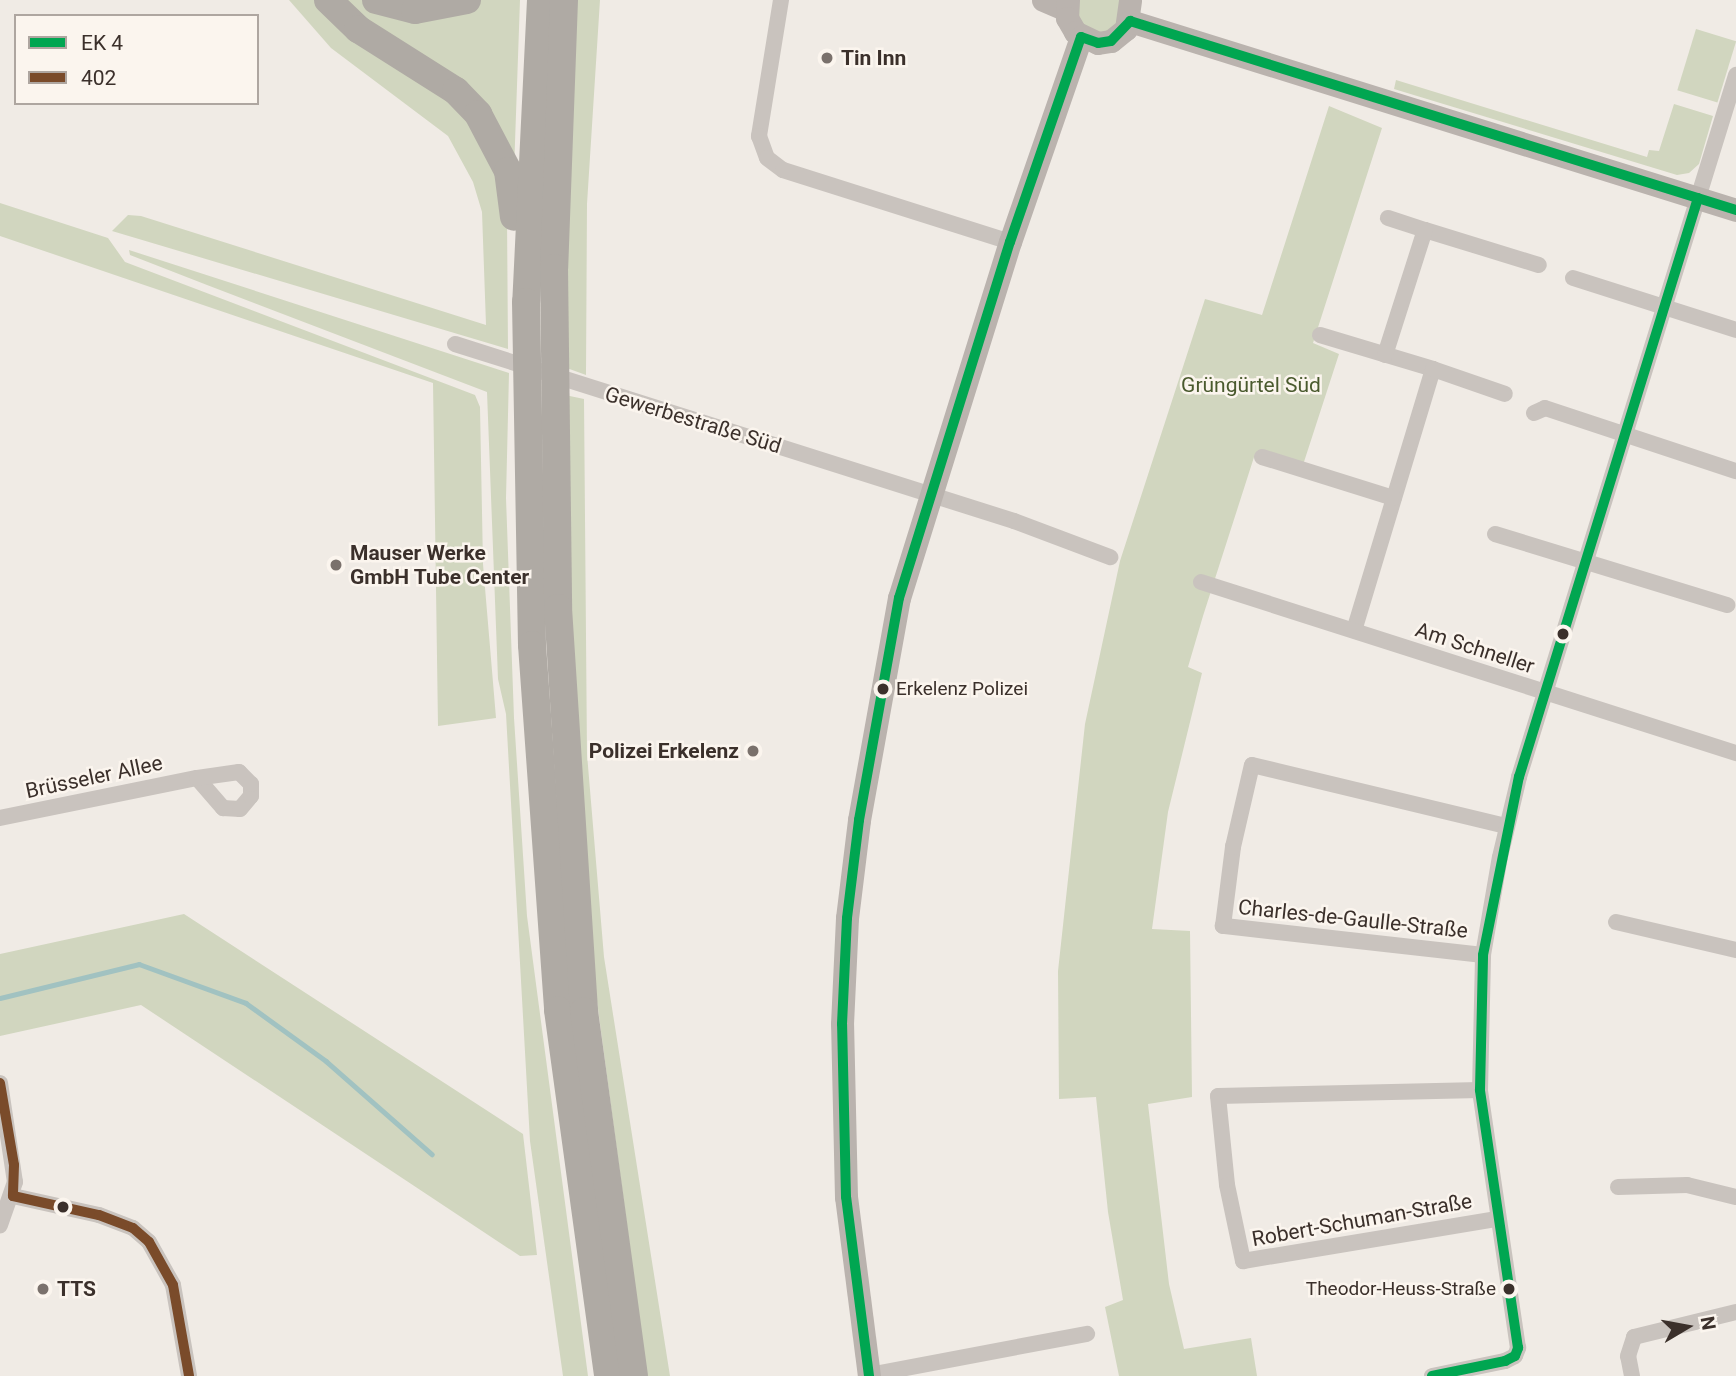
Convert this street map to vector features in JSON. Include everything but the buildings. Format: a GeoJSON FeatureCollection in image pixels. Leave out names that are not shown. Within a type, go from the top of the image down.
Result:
{"type":"FeatureCollection","features":[{"type":"Feature","properties":{"kind":"highway"},"geometry":{"type":"LineString","coordinates":[[328,0],[358,29],[456,91],[490,131],[512,183],[516,257],[526,302]]}},
{"type":"Feature","properties":{"kind":"highway"},"geometry":{"type":"LineString","coordinates":[[376,0],[415,10],[467,0]]}},
{"type":"Feature","properties":{"kind":"highway"},"geometry":{"type":"LineString","coordinates":[[541,0],[526,302],[532,645],[557,996],[608,1376]]}},
{"type":"Feature","properties":{"kind":"highway"},"geometry":{"type":"LineString","coordinates":[[564,0],[554,268],[558,608],[584,1012],[634,1376]]}},
{"type":"Feature","properties":{"kind":"street"},"geometry":{"type":"LineString","coordinates":[[781,0],[759,136],[767,158],[783,170],[1010,242]]}},
{"type":"Feature","properties":{"kind":"street"},"geometry":{"type":"LineString","coordinates":[[1042,0],[1068,5],[1070,25],[1080,37],[1098,43],[1111,41],[1130,10],[1736,210]]}},
{"type":"Feature","properties":{"kind":"street"},"geometry":{"type":"LineString","coordinates":[[1080,37],[1010,242],[900,598],[859,816],[847,918],[842,1024],[846,1197],[869,1376],[1087,1334]]}},
{"type":"Feature","properties":{"kind":"street"},"geometry":{"type":"LineString","coordinates":[[1432,1376],[1516,1356],[1519,1332],[1496,1219],[1480,1090],[1483,955],[1506,826],[1736,75]]}},
{"type":"Feature","properties":{"kind":"street"},"geometry":{"type":"LineString","coordinates":[[1388,218],[1539,265]]}},
{"type":"Feature","properties":{"kind":"street"},"geometry":{"type":"LineString","coordinates":[[1385,355],[1425,230]]}},
{"type":"Feature","properties":{"kind":"street"},"geometry":{"type":"LineString","coordinates":[[1573,278],[1736,330]]}},
{"type":"Feature","properties":{"kind":"street"},"geometry":{"type":"LineString","coordinates":[[1320,335],[1505,394]]}},
{"type":"Feature","properties":{"kind":"street","name":"Gewerbestraße Süd"},"geometry":{"type":"LineString","coordinates":[[455,344],[931,494],[1110,557]]}},
{"type":"Feature","properties":{"kind":"street"},"geometry":{"type":"LineString","coordinates":[[1354,630],[1433,369]]}},
{"type":"Feature","properties":{"kind":"street"},"geometry":{"type":"LineString","coordinates":[[1534,413],[1545,408],[1736,471]]}},
{"type":"Feature","properties":{"kind":"street"},"geometry":{"type":"LineString","coordinates":[[1262,457],[1394,498]]}},
{"type":"Feature","properties":{"kind":"street"},"geometry":{"type":"LineString","coordinates":[[1495,534],[1727,605]]}},
{"type":"Feature","properties":{"kind":"street","name":"Am Schneller"},"geometry":{"type":"LineString","coordinates":[[1201,582],[1736,753]]}},
{"type":"Feature","properties":{"kind":"street","name":"Charles-de-Gaulle-Straße"},"geometry":{"type":"LineString","coordinates":[[1483,955],[1223,926],[1233,847],[1252,765],[1506,826]]}},
{"type":"Feature","properties":{"kind":"street","name":"Brüsseler Allee"},"geometry":{"type":"LineString","coordinates":[[0,818],[197,778]]}},
{"type":"Feature","properties":{"kind":"street"},"geometry":{"type":"LineString","coordinates":[[1616,922],[1736,950]]}},
{"type":"Feature","properties":{"kind":"street"},"geometry":{"type":"LineString","coordinates":[[0,1083],[14,1165],[13,1196],[0,1225]]}},
{"type":"Feature","properties":{"kind":"street","name":"Robert-Schuman-Straße"},"geometry":{"type":"LineString","coordinates":[[1480,1090],[1218,1096],[1227,1185],[1243,1261],[1496,1219]]}},
{"type":"Feature","properties":{"kind":"street"},"geometry":{"type":"LineString","coordinates":[[1618,1187],[1686,1185],[1736,1196]]}},
{"type":"Feature","properties":{"kind":"street"},"geometry":{"type":"LineString","coordinates":[[13,1196],[100,1215],[133,1228],[149,1242],[173,1285],[189,1376]]}},
{"type":"Feature","properties":{"kind":"street"},"geometry":{"type":"LineString","coordinates":[[1632,1376],[1628,1356],[1634,1337],[1735,1310]]}},
{"type":"Feature","properties":{"kind":"green space"},"geometry":{"type":"Polygon","coordinates":[[[289,0],[318,0],[448,97],[486,141],[507,217],[508,349],[112,231],[128,215],[141,216],[486,325],[482,212],[473,182],[448,136],[331,48],[289,0]]]}},
{"type":"Feature","properties":{"kind":"green space"},"geometry":{"type":"Polygon","coordinates":[[[334,0],[520,0],[514,171],[504,146],[334,0]]]}},
{"type":"Feature","properties":{"kind":"green space"},"geometry":{"type":"Polygon","coordinates":[[[575,0],[600,0],[587,204],[586,375],[564,367],[575,0]]]}},
{"type":"Feature","properties":{"kind":"green space"},"geometry":{"type":"Polygon","coordinates":[[[1078,0],[1121,0],[1123,14],[1107,35],[1077,23],[1078,0]]]}},
{"type":"Feature","properties":{"kind":"green space"},"geometry":{"type":"Polygon","coordinates":[[[1696,29],[1736,41],[1717,102],[1677,90],[1696,29]]]}},
{"type":"Feature","properties":{"kind":"green space"},"geometry":{"type":"Polygon","coordinates":[[[1396,80],[1647,157],[1649,150],[1659,151],[1674,104],[1713,116],[1699,164],[1689,173],[1677,175],[1394,89],[1396,80]]]}},
{"type":"Feature","properties":{"kind":"green space","name":"Grüngürtel Süd"},"geometry":{"type":"Polygon","coordinates":[[[1329,106],[1382,128],[1313,343],[1339,354],[1302,468],[1255,454],[1188,667],[1202,673],[1168,812],[1152,929],[1190,931],[1192,1097],[1148,1104],[1169,1284],[1184,1349],[1251,1338],[1257,1376],[1119,1376],[1105,1307],[1123,1300],[1108,1212],[1096,1097],[1059,1099],[1058,971],[1085,724],[1120,561],[1205,299],[1262,315],[1329,106]]]}},
{"type":"Feature","properties":{"kind":"green space"},"geometry":{"type":"Polygon","coordinates":[[[0,203],[108,238],[125,262],[475,395],[480,407],[483,564],[496,718],[438,726],[433,383],[0,236],[0,203]]]}},
{"type":"Feature","properties":{"kind":"green space"},"geometry":{"type":"Polygon","coordinates":[[[129,250],[509,373],[506,498],[514,718],[527,916],[588,1376],[563,1376],[530,1141],[506,714],[498,679],[487,392],[130,255],[129,250]]]}},
{"type":"Feature","properties":{"kind":"green space"},"geometry":{"type":"Polygon","coordinates":[[[565,395],[584,399],[587,754],[604,957],[670,1376],[647,1376],[580,874],[565,395]]]}},
{"type":"Feature","properties":{"kind":"green space"},"geometry":{"type":"Polygon","coordinates":[[[184,914],[523,1134],[537,1255],[520,1256],[141,1005],[0,1036],[0,954],[184,914]]]}},
{"type":"Feature","properties":{"kind":"waterway"},"geometry":{"type":"LineString","coordinates":[[0,998],[139,964],[246,1003],[326,1061],[432,1154]]}},
{"type":"Feature","properties":{"kind":"transit line"},"geometry":{"type":"LineString","coordinates":[[869,1376],[846,1197],[842,1024],[847,918],[859,820],[899,598],[1010,242],[1081,37],[1098,43],[1111,41],[1130,21],[1736,210]]}},
{"type":"Feature","properties":{"kind":"transit line"},"geometry":{"type":"LineString","coordinates":[[1432,1376],[1505,1361],[1515,1356],[1518,1348],[1480,1090],[1483,955],[1519,777],[1698,198]]}},
{"type":"Feature","properties":{"kind":"transit line","name":"402"},"geometry":{"type":"LineString","coordinates":[[0,1083],[14,1165],[13,1196]]}},
{"type":"Feature","properties":{"kind":"transit line","name":"402"},"geometry":{"type":"LineString","coordinates":[[13,1196],[99,1215],[133,1228],[149,1242],[173,1285],[189,1376]]}},
{"type":"Feature","properties":{"kind":"place","name":"Tin Inn"},"geometry":{"type":"Point","coordinates":[827,58]}},
{"type":"Feature","properties":{"kind":"place","name":"Mauser Werke GmbH Tube Center"},"geometry":{"type":"Point","coordinates":[336,565]}},
{"type":"Feature","properties":{"kind":"place","name":"Erkelenz Polizei"},"geometry":{"type":"Point","coordinates":[883,689]}},
{"type":"Feature","properties":{"kind":"place","name":"Polizei Erkelenz"},"geometry":{"type":"Point","coordinates":[753,751]}},
{"type":"Feature","properties":{"kind":"place","name":"TTS"},"geometry":{"type":"Point","coordinates":[43,1289]}},
{"type":"Feature","properties":{"kind":"place","name":"Theodor-Heuss-Straße"},"geometry":{"type":"Point","coordinates":[1509,1289]}}]}
